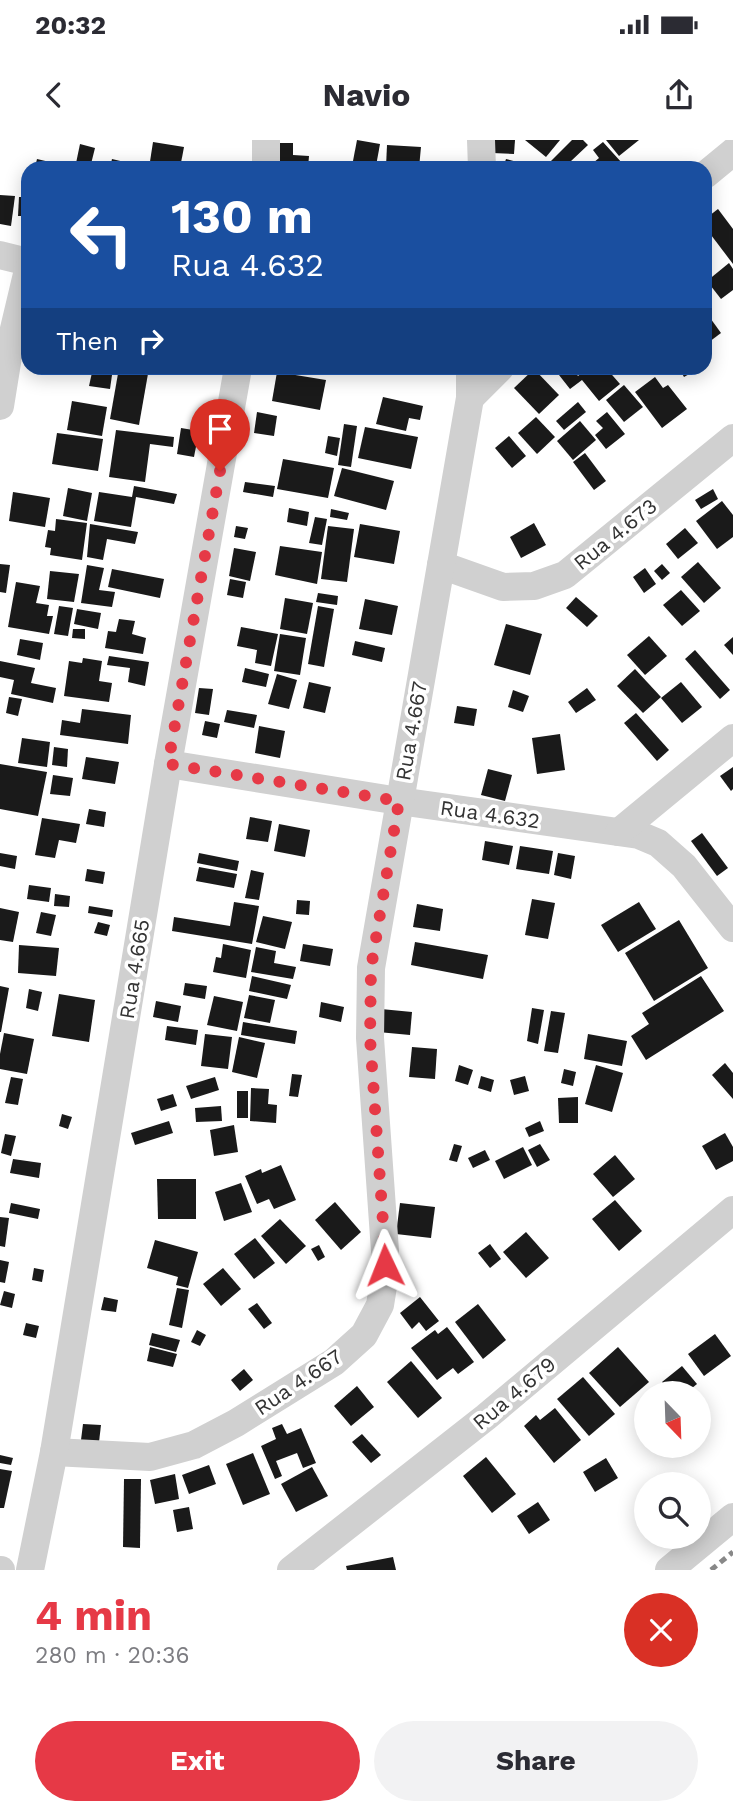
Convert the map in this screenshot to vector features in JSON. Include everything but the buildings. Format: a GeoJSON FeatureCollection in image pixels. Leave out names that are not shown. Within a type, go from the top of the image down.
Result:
{"type":"FeatureCollection","features":[{"type":"Feature","properties":{"kind":"street"},"geometry":{"type":"LineString","coordinates":[[266,140],[266,161]]}},
{"type":"Feature","properties":{"kind":"street"},"geometry":{"type":"LineString","coordinates":[[481,140],[482,161]]}},
{"type":"Feature","properties":{"kind":"street"},"geometry":{"type":"LineString","coordinates":[[712,169],[733,152]]}},
{"type":"Feature","properties":{"kind":"street"},"geometry":{"type":"LineString","coordinates":[[0,255],[21,260]]}},
{"type":"Feature","properties":{"kind":"street"},"geometry":{"type":"LineString","coordinates":[[0,406],[21,299]]}},
{"type":"Feature","properties":{"kind":"street","name":"Rua 4.665"},"geometry":{"type":"LineString","coordinates":[[30,1570],[54,1452],[168,764],[238,375]]}},
{"type":"Feature","properties":{"kind":"street","name":"Rua 4.667"},"geometry":{"type":"LineString","coordinates":[[54,1452],[150,1457],[194,1445],[236,1423],[334,1362],[364,1335],[380,1305],[385,1251],[370,1038],[371,968],[470,398],[470,375]]}},
{"type":"Feature","properties":{"kind":"street"},"geometry":{"type":"LineString","coordinates":[[470,398],[492,375]]}},
{"type":"Feature","properties":{"kind":"street","name":"Rua 4.673"},"geometry":{"type":"LineString","coordinates":[[441,565],[503,587],[534,586],[565,575],[733,438]]}},
{"type":"Feature","properties":{"kind":"street"},"geometry":{"type":"LineString","coordinates":[[619,832],[733,738]]}},
{"type":"Feature","properties":{"kind":"street","name":"Rua 4.632"},"geometry":{"type":"LineString","coordinates":[[168,764],[399,801],[639,835],[658,843],[684,866],[733,928]]}},
{"type":"Feature","properties":{"kind":"street","name":"Rua 4.679"},"geometry":{"type":"LineString","coordinates":[[291,1570],[486,1417],[733,1210]]}},
{"type":"Feature","properties":{"kind":"street"},"geometry":{"type":"LineString","coordinates":[[669,1570],[733,1517]]}},
{"type":"Feature","properties":{"kind":"railway"},"geometry":{"type":"LineString","coordinates":[[711,1570],[733,1552]]}},
{"type":"Feature","properties":{"kind":"route"},"geometry":{"type":"LineString","coordinates":[[220,471],[168,764],[399,801],[371,968],[370,1038],[385,1265]]}}]}
